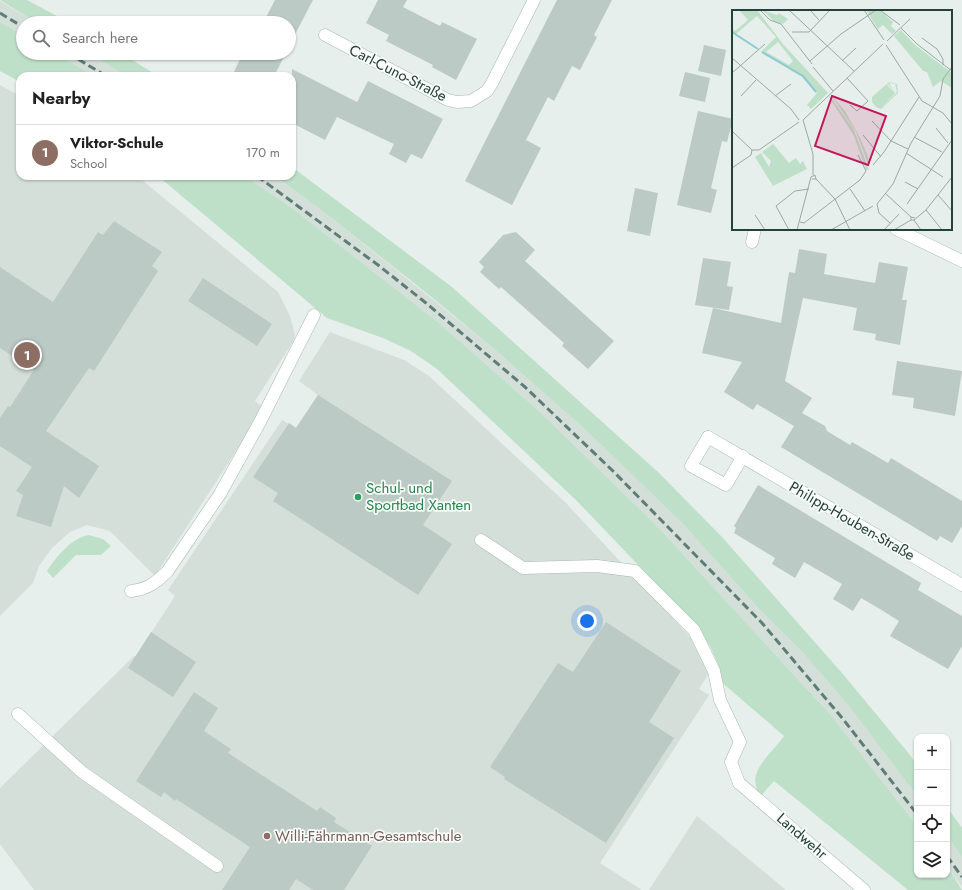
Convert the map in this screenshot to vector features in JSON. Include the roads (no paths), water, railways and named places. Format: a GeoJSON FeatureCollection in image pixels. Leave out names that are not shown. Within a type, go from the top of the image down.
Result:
{"type":"FeatureCollection","features":[{"type":"Feature","properties":{"kind":"street","name":"Carl-Cuno-Straße"},"geometry":{"type":"LineString","coordinates":[[325,35],[448,100],[466,102],[480,97],[492,83],[534,0]]}},
{"type":"Feature","properties":{"kind":"street"},"geometry":{"type":"LineString","coordinates":[[752,242],[755,230]]}},
{"type":"Feature","properties":{"kind":"street"},"geometry":{"type":"LineString","coordinates":[[898,230],[962,261]]}},
{"type":"Feature","properties":{"kind":"street"},"geometry":{"type":"LineString","coordinates":[[131,592],[146,589],[156,583],[167,572],[220,494],[261,420],[314,315]]}},
{"type":"Feature","properties":{"kind":"street","name":"Philipp-Houben-Straße"},"geometry":{"type":"LineString","coordinates":[[743,456],[726,485],[692,466],[708,437],[743,456],[962,585]]}},
{"type":"Feature","properties":{"kind":"street","name":"Landwehr"},"geometry":{"type":"LineString","coordinates":[[481,540],[523,568],[597,566],[635,571],[694,630],[714,672],[720,700],[740,742],[731,762],[739,783],[864,890]]}},
{"type":"Feature","properties":{"kind":"street"},"geometry":{"type":"LineString","coordinates":[[18,714],[82,772],[217,866]]}},
{"type":"Feature","properties":{"kind":"railway"},"geometry":{"type":"LineString","coordinates":[[0,13],[16,23]]}},
{"type":"Feature","properties":{"kind":"railway"},"geometry":{"type":"LineString","coordinates":[[80,60],[99,72]]}},
{"type":"Feature","properties":{"kind":"railway"},"geometry":{"type":"LineString","coordinates":[[262,180],[378,265],[426,303],[525,387],[614,472],[762,623],[843,719],[914,810]]}},
{"type":"Feature","properties":{"kind":"railway"},"geometry":{"type":"LineString","coordinates":[[950,860],[962,877]]}},
{"type":"Feature","properties":{"kind":"place","name":"Viktor-Schule"},"geometry":{"type":"Point","coordinates":[27,355]}},
{"type":"Feature","properties":{"kind":"place","name":"Schul- und Sportbad Xanten"},"geometry":{"type":"Point","coordinates":[358,497]}},
{"type":"Feature","properties":{"kind":"place","name":"Willi-Fährmann-Gesamtschule"},"geometry":{"type":"Point","coordinates":[267,836]}}]}
